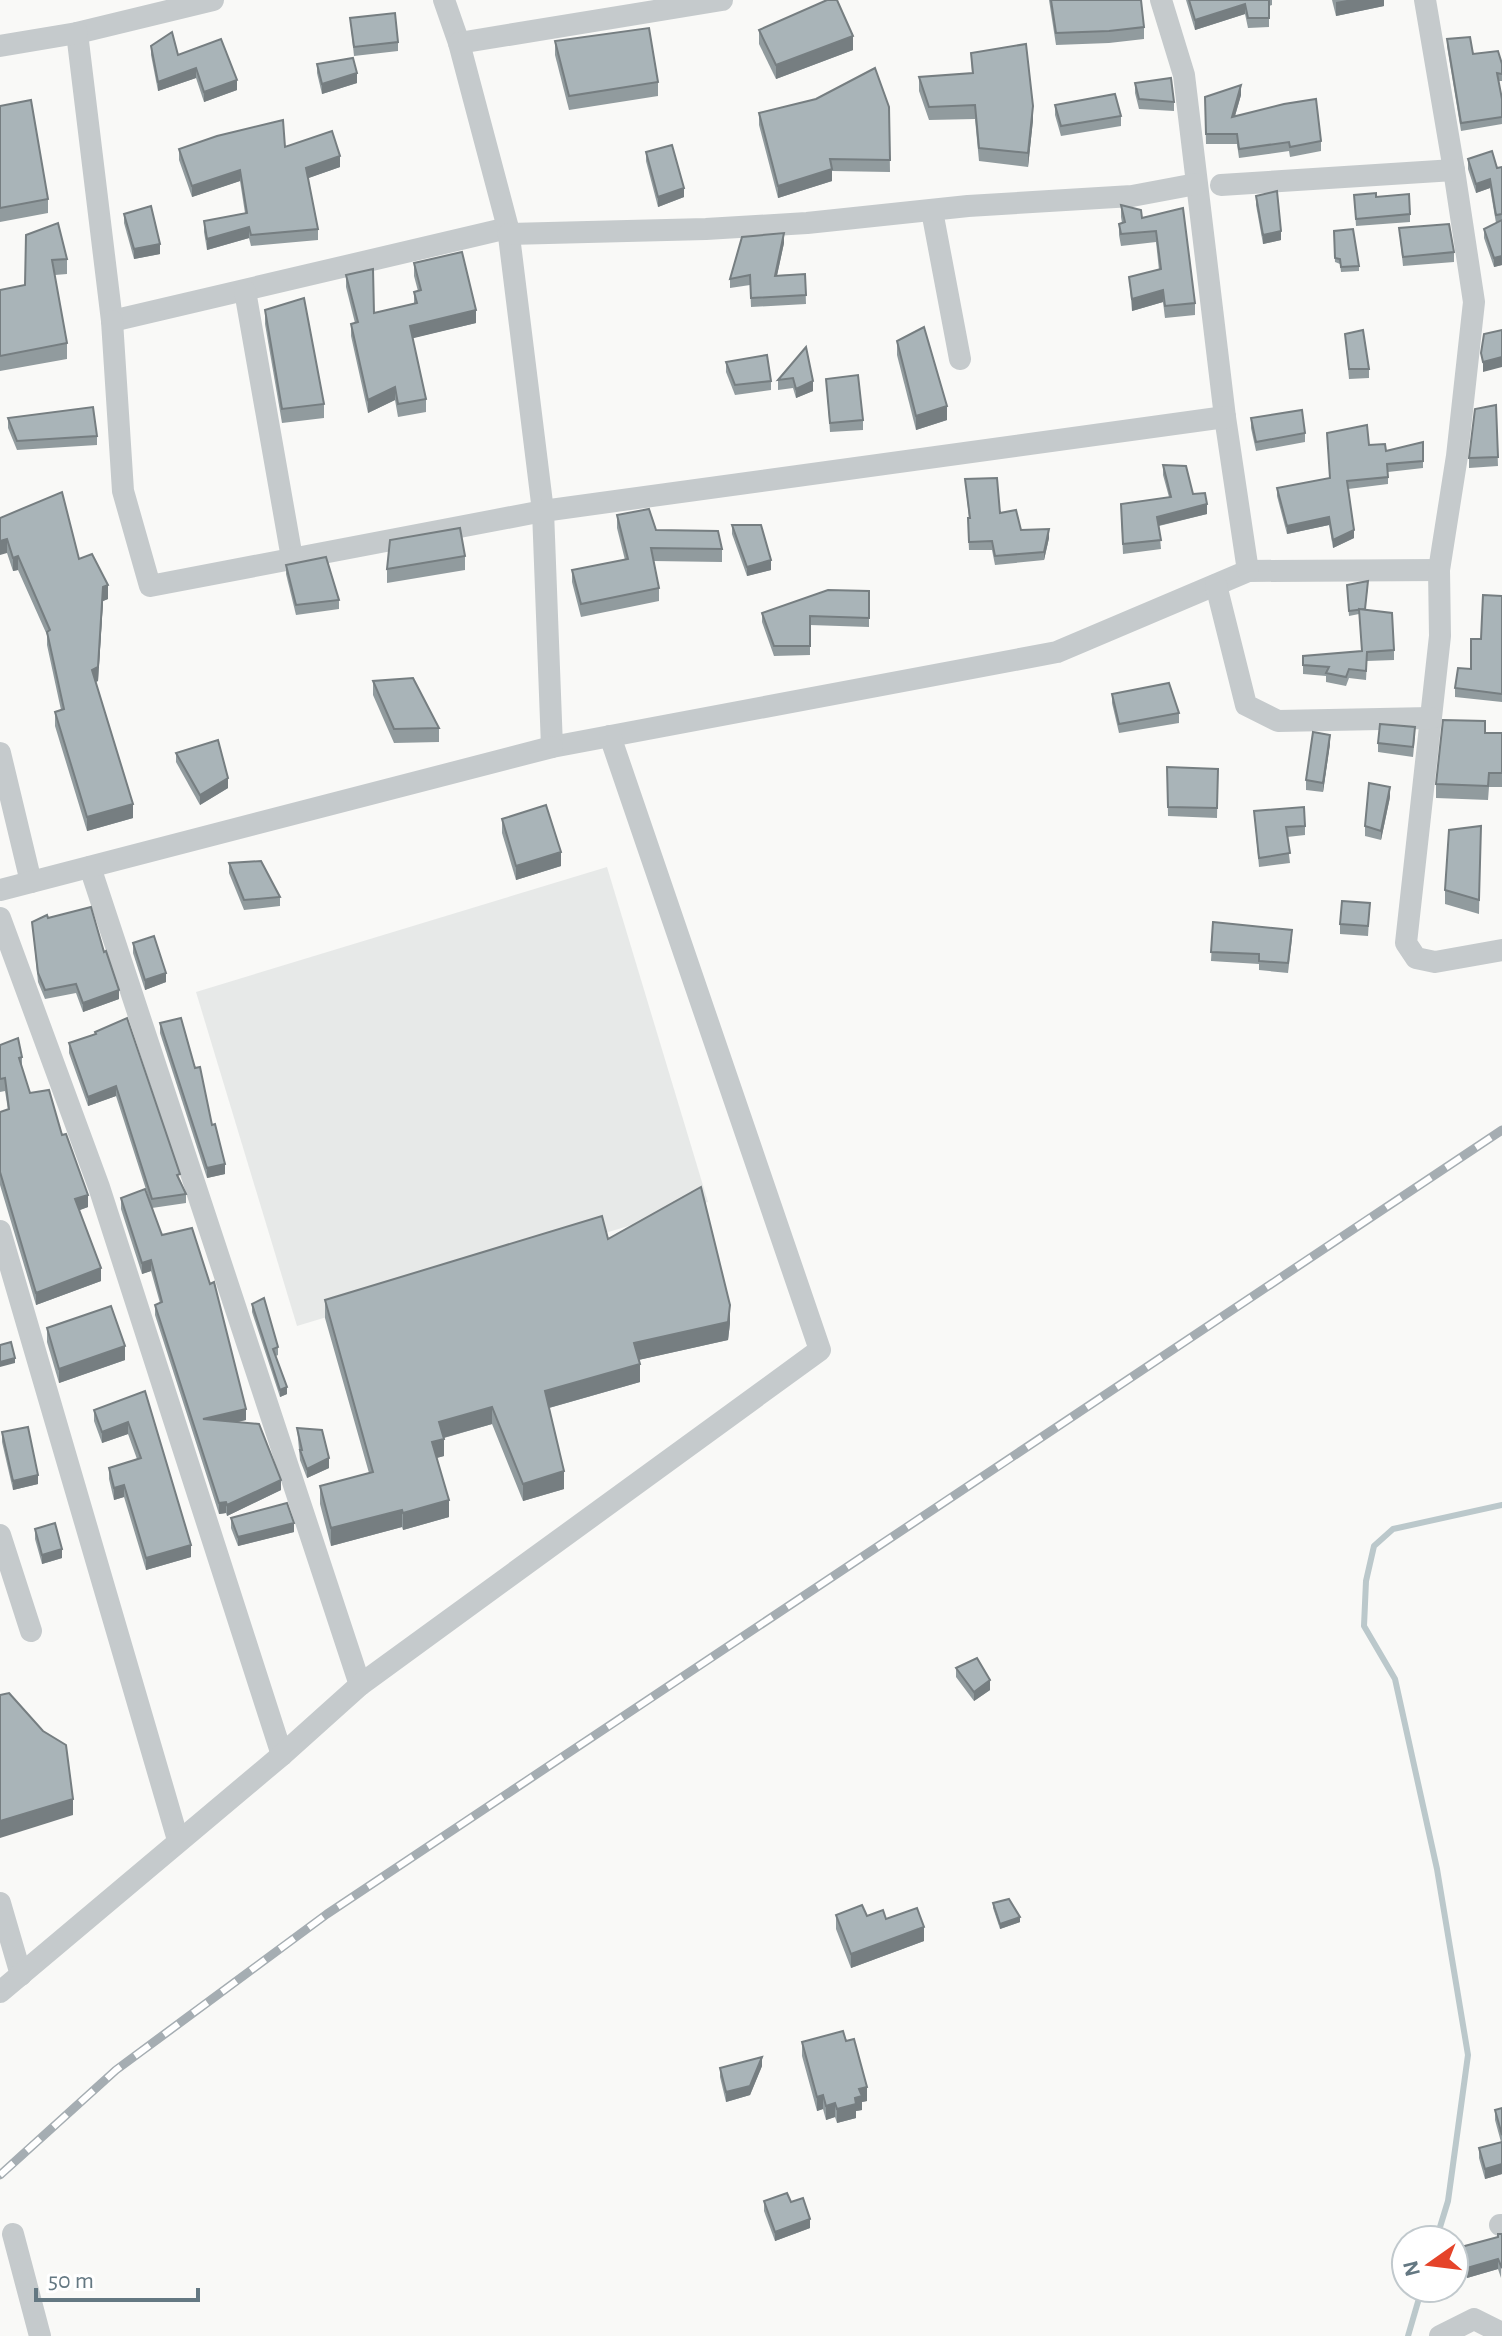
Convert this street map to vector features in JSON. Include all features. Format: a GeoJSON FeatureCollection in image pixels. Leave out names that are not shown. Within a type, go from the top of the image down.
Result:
{"type":"FeatureCollection","features":[{"type":"Feature","properties":{"kind":"street"},"geometry":{"type":"LineString","coordinates":[[0,46],[77,33],[213,0]]}},
{"type":"Feature","properties":{"kind":"street"},"geometry":{"type":"LineString","coordinates":[[444,0],[459,43],[509,231],[543,511],[552,747]]}},
{"type":"Feature","properties":{"kind":"street"},"geometry":{"type":"LineString","coordinates":[[459,43],[722,0]]}},
{"type":"Feature","properties":{"kind":"street"},"geometry":{"type":"LineString","coordinates":[[1161,0],[1184,75],[1225,417],[1248,571]]}},
{"type":"Feature","properties":{"kind":"street"},"geometry":{"type":"LineString","coordinates":[[1425,0],[1474,302],[1457,456],[1439,570],[1440,636],[1406,943],[1416,958],[1435,962],[1502,950]]}},
{"type":"Feature","properties":{"kind":"street"},"geometry":{"type":"LineString","coordinates":[[77,33],[112,321],[123,491],[150,586],[543,511],[1225,417]]}},
{"type":"Feature","properties":{"kind":"street"},"geometry":{"type":"LineString","coordinates":[[1221,185],[1454,170]]}},
{"type":"Feature","properties":{"kind":"street"},"geometry":{"type":"LineString","coordinates":[[112,321],[509,231],[706,229],[807,223],[982,205],[1132,196],[1196,184]]}},
{"type":"Feature","properties":{"kind":"street"},"geometry":{"type":"LineString","coordinates":[[932,211],[960,359]]}},
{"type":"Feature","properties":{"kind":"street"},"geometry":{"type":"LineString","coordinates":[[245,291],[292,558]]}},
{"type":"Feature","properties":{"kind":"street"},"geometry":{"type":"LineString","coordinates":[[0,890],[552,747],[1057,652],[1248,571],[1439,570]]}},
{"type":"Feature","properties":{"kind":"street"},"geometry":{"type":"LineString","coordinates":[[1216,585],[1246,705],[1278,721],[1431,718]]}},
{"type":"Feature","properties":{"kind":"street"},"geometry":{"type":"LineString","coordinates":[[0,1992],[282,1755],[360,1685],[820,1350],[610,736]]}},
{"type":"Feature","properties":{"kind":"street"},"geometry":{"type":"LineString","coordinates":[[0,753],[31,882]]}},
{"type":"Feature","properties":{"kind":"street"},"geometry":{"type":"LineString","coordinates":[[90,867],[360,1685]]}},
{"type":"Feature","properties":{"kind":"street"},"geometry":{"type":"LineString","coordinates":[[0,918],[99,1187],[282,1755]]}},
{"type":"Feature","properties":{"kind":"street"},"geometry":{"type":"LineString","coordinates":[[0,1231],[178,1840]]}},
{"type":"Feature","properties":{"kind":"street"},"geometry":{"type":"LineString","coordinates":[[0,1535],[31,1631]]}},
{"type":"Feature","properties":{"kind":"street"},"geometry":{"type":"LineString","coordinates":[[0,1903],[21,1975]]}},
{"type":"Feature","properties":{"kind":"street"},"geometry":{"type":"LineString","coordinates":[[13,2234],[40,2336]]}},
{"type":"Feature","properties":{"kind":"street"},"geometry":{"type":"LineString","coordinates":[[1440,2336],[1474,2319],[1502,2333]]}},
{"type":"Feature","properties":{"kind":"shaded area"},"geometry":{"type":"Polygon","coordinates":[[[607,867],[708,1202],[297,1326],[196,992],[607,867]]]}},
{"type":"Feature","properties":{"kind":"building"},"geometry":{"type":"Polygon","coordinates":[[[827,0],[837,0],[853,36],[776,65],[759,30],[827,0]]]}},
{"type":"Feature","properties":{"kind":"building"},"geometry":{"type":"Polygon","coordinates":[[[1051,0],[1141,0],[1144,27],[1056,33],[1051,0]]]}},
{"type":"Feature","properties":{"kind":"building"},"geometry":{"type":"Polygon","coordinates":[[[1189,0],[1269,0],[1269,18],[1248,18],[1245,4],[1195,20],[1189,0]]]}},
{"type":"Feature","properties":{"kind":"building"},"geometry":{"type":"Polygon","coordinates":[[[395,13],[398,42],[354,47],[350,18],[395,13]]]}},
{"type":"Feature","properties":{"kind":"building"},"geometry":{"type":"Polygon","coordinates":[[[649,28],[658,82],[569,96],[555,41],[649,28]]]}},
{"type":"Feature","properties":{"kind":"building"},"geometry":{"type":"Polygon","coordinates":[[[172,32],[178,55],[221,39],[237,80],[204,92],[196,68],[158,82],[151,46],[172,32]]]}},
{"type":"Feature","properties":{"kind":"building"},"geometry":{"type":"Polygon","coordinates":[[[1470,37],[1473,54],[1498,51],[1502,64],[1502,74],[1497,73],[1502,117],[1461,123],[1447,39],[1470,37]]]}},
{"type":"Feature","properties":{"kind":"building"},"geometry":{"type":"Polygon","coordinates":[[[1026,44],[1033,106],[1028,153],[979,148],[975,105],[929,107],[919,77],[973,73],[971,53],[1026,44]]]}},
{"type":"Feature","properties":{"kind":"building"},"geometry":{"type":"Polygon","coordinates":[[[353,58],[357,73],[322,84],[317,64],[353,58]]]}},
{"type":"Feature","properties":{"kind":"building"},"geometry":{"type":"Polygon","coordinates":[[[875,68],[889,107],[890,160],[830,159],[832,169],[778,186],[759,113],[816,99],[875,68]]]}},
{"type":"Feature","properties":{"kind":"building"},"geometry":{"type":"Polygon","coordinates":[[[1171,78],[1174,102],[1139,99],[1135,83],[1171,78]]]}},
{"type":"Feature","properties":{"kind":"building"},"geometry":{"type":"Polygon","coordinates":[[[1241,85],[1232,117],[1316,99],[1321,141],[1290,147],[1289,142],[1239,149],[1237,134],[1206,134],[1205,97],[1241,85]]]}},
{"type":"Feature","properties":{"kind":"building"},"geometry":{"type":"Polygon","coordinates":[[[1115,94],[1121,116],[1061,126],[1055,105],[1115,94]]]}},
{"type":"Feature","properties":{"kind":"building"},"geometry":{"type":"Polygon","coordinates":[[[31,100],[48,199],[0,208],[0,106],[31,100]]]}},
{"type":"Feature","properties":{"kind":"building"},"geometry":{"type":"Polygon","coordinates":[[[283,120],[285,147],[332,131],[340,156],[306,168],[318,229],[251,235],[249,227],[207,239],[204,221],[247,213],[240,170],[192,186],[179,149],[283,120]]]}},
{"type":"Feature","properties":{"kind":"building"},"geometry":{"type":"Polygon","coordinates":[[[672,145],[684,188],[658,197],[646,152],[672,145]]]}},
{"type":"Feature","properties":{"kind":"building"},"geometry":{"type":"Polygon","coordinates":[[[1492,151],[1497,168],[1502,167],[1502,214],[1496,215],[1490,179],[1476,184],[1468,159],[1492,151]]]}},
{"type":"Feature","properties":{"kind":"building"},"geometry":{"type":"Polygon","coordinates":[[[1277,191],[1281,231],[1263,235],[1256,196],[1277,191]]]}},
{"type":"Feature","properties":{"kind":"building"},"geometry":{"type":"Polygon","coordinates":[[[1376,193],[1376,197],[1409,194],[1410,214],[1356,219],[1354,195],[1376,193]]]}},
{"type":"Feature","properties":{"kind":"building"},"geometry":{"type":"Polygon","coordinates":[[[1121,205],[1141,210],[1142,218],[1183,208],[1195,303],[1165,306],[1163,290],[1132,299],[1129,277],[1161,269],[1156,231],[1121,234],[1119,224],[1125,222],[1121,205]]]}},
{"type":"Feature","properties":{"kind":"building"},"geometry":{"type":"Polygon","coordinates":[[[151,206],[160,244],[134,249],[124,214],[151,206]]]}},
{"type":"Feature","properties":{"kind":"building"},"geometry":{"type":"Polygon","coordinates":[[[1502,220],[1502,256],[1494,258],[1484,229],[1502,220]]]}},
{"type":"Feature","properties":{"kind":"building"},"geometry":{"type":"Polygon","coordinates":[[[58,223],[67,259],[52,260],[67,343],[0,356],[0,290],[25,285],[26,235],[58,223]]]}},
{"type":"Feature","properties":{"kind":"building"},"geometry":{"type":"Polygon","coordinates":[[[1449,224],[1454,252],[1403,257],[1399,228],[1449,224]]]}},
{"type":"Feature","properties":{"kind":"building"},"geometry":{"type":"Polygon","coordinates":[[[1353,229],[1359,266],[1341,267],[1340,259],[1335,258],[1334,231],[1353,229]]]}},
{"type":"Feature","properties":{"kind":"building"},"geometry":{"type":"Polygon","coordinates":[[[784,233],[775,276],[805,274],[806,295],[751,298],[750,275],[730,279],[742,237],[784,233]]]}},
{"type":"Feature","properties":{"kind":"building"},"geometry":{"type":"Polygon","coordinates":[[[462,252],[476,310],[410,326],[426,399],[398,404],[395,387],[368,400],[351,324],[358,322],[346,275],[373,269],[374,313],[417,303],[414,292],[421,290],[414,263],[462,252]]]}},
{"type":"Feature","properties":{"kind":"building"},"geometry":{"type":"Polygon","coordinates":[[[304,298],[324,404],[282,409],[265,310],[304,298]]]}},
{"type":"Feature","properties":{"kind":"building"},"geometry":{"type":"Polygon","coordinates":[[[924,327],[947,406],[916,416],[897,341],[924,327]]]}},
{"type":"Feature","properties":{"kind":"building"},"geometry":{"type":"Polygon","coordinates":[[[1363,330],[1369,369],[1349,369],[1345,334],[1363,330]]]}},
{"type":"Feature","properties":{"kind":"building"},"geometry":{"type":"Polygon","coordinates":[[[1502,330],[1502,357],[1483,362],[1484,334],[1502,330]]]}},
{"type":"Feature","properties":{"kind":"building"},"geometry":{"type":"Polygon","coordinates":[[[806,347],[813,381],[796,389],[793,378],[778,380],[806,347]]]}},
{"type":"Feature","properties":{"kind":"building"},"geometry":{"type":"Polygon","coordinates":[[[767,355],[771,381],[735,385],[726,362],[767,355]]]}},
{"type":"Feature","properties":{"kind":"building"},"geometry":{"type":"Polygon","coordinates":[[[858,375],[863,420],[830,423],[826,379],[858,375]]]}},
{"type":"Feature","properties":{"kind":"building"},"geometry":{"type":"Polygon","coordinates":[[[1496,405],[1498,457],[1469,458],[1475,409],[1496,405]]]}},
{"type":"Feature","properties":{"kind":"building"},"geometry":{"type":"Polygon","coordinates":[[[93,407],[97,436],[17,441],[8,418],[93,407]]]}},
{"type":"Feature","properties":{"kind":"building"},"geometry":{"type":"Polygon","coordinates":[[[1302,410],[1305,433],[1256,442],[1251,418],[1302,410]]]}},
{"type":"Feature","properties":{"kind":"building"},"geometry":{"type":"Polygon","coordinates":[[[1367,425],[1369,445],[1385,444],[1386,451],[1423,442],[1423,461],[1387,464],[1388,477],[1347,481],[1354,530],[1333,540],[1329,517],[1287,526],[1277,488],[1330,478],[1327,433],[1367,425]]]}},
{"type":"Feature","properties":{"kind":"building"},"geometry":{"type":"Polygon","coordinates":[[[1163,465],[1186,466],[1193,494],[1205,493],[1207,504],[1157,517],[1161,540],[1123,544],[1121,504],[1171,497],[1163,465]]]}},
{"type":"Feature","properties":{"kind":"building"},"geometry":{"type":"Polygon","coordinates":[[[997,478],[1000,513],[1016,510],[1021,530],[1049,529],[1044,552],[995,556],[992,541],[969,542],[970,518],[965,479],[997,478]]]}},
{"type":"Feature","properties":{"kind":"building"},"geometry":{"type":"Polygon","coordinates":[[[62,492],[79,559],[92,554],[108,585],[103,587],[98,667],[92,670],[133,804],[87,817],[55,712],[64,709],[47,632],[50,630],[18,556],[13,558],[7,539],[0,541],[0,518],[62,492]]]}},
{"type":"Feature","properties":{"kind":"building"},"geometry":{"type":"Polygon","coordinates":[[[649,509],[656,530],[718,531],[722,549],[651,548],[659,588],[581,604],[572,570],[628,559],[617,515],[649,509]]]}},
{"type":"Feature","properties":{"kind":"building"},"geometry":{"type":"Polygon","coordinates":[[[732,525],[761,525],[771,560],[747,567],[732,525]]]}},
{"type":"Feature","properties":{"kind":"building"},"geometry":{"type":"Polygon","coordinates":[[[460,528],[465,556],[387,569],[390,540],[460,528]]]}},
{"type":"Feature","properties":{"kind":"building"},"geometry":{"type":"Polygon","coordinates":[[[326,557],[339,600],[296,605],[286,565],[326,557]]]}},
{"type":"Feature","properties":{"kind":"building"},"geometry":{"type":"Polygon","coordinates":[[[1368,581],[1365,609],[1349,611],[1347,585],[1368,581]]]}},
{"type":"Feature","properties":{"kind":"building"},"geometry":{"type":"Polygon","coordinates":[[[828,590],[869,591],[869,618],[810,616],[810,646],[774,646],[762,613],[828,590]]]}},
{"type":"Feature","properties":{"kind":"building"},"geometry":{"type":"Polygon","coordinates":[[[1483,595],[1502,596],[1502,694],[1455,688],[1458,668],[1471,669],[1471,639],[1481,639],[1483,595]]]}},
{"type":"Feature","properties":{"kind":"building"},"geometry":{"type":"Polygon","coordinates":[[[1359,609],[1392,613],[1394,650],[1367,652],[1366,671],[1349,669],[1346,677],[1326,673],[1329,667],[1303,665],[1303,656],[1362,651],[1359,609]]]}},
{"type":"Feature","properties":{"kind":"building"},"geometry":{"type":"Polygon","coordinates":[[[413,678],[439,728],[394,729],[373,681],[413,678]]]}},
{"type":"Feature","properties":{"kind":"building"},"geometry":{"type":"Polygon","coordinates":[[[1169,683],[1179,713],[1119,724],[1112,694],[1169,683]]]}},
{"type":"Feature","properties":{"kind":"building"},"geometry":{"type":"Polygon","coordinates":[[[1443,720],[1485,721],[1485,733],[1502,733],[1502,773],[1489,773],[1488,786],[1436,784],[1443,720]]]}},
{"type":"Feature","properties":{"kind":"building"},"geometry":{"type":"Polygon","coordinates":[[[1380,724],[1415,727],[1413,747],[1378,743],[1380,724]]]}},
{"type":"Feature","properties":{"kind":"building"},"geometry":{"type":"Polygon","coordinates":[[[1313,732],[1330,735],[1323,783],[1306,780],[1313,732]]]}},
{"type":"Feature","properties":{"kind":"building"},"geometry":{"type":"Polygon","coordinates":[[[218,740],[228,778],[200,795],[176,753],[218,740]]]}},
{"type":"Feature","properties":{"kind":"building"},"geometry":{"type":"Polygon","coordinates":[[[1167,767],[1218,769],[1217,808],[1168,807],[1167,767]]]}},
{"type":"Feature","properties":{"kind":"building"},"geometry":{"type":"Polygon","coordinates":[[[1369,783],[1390,787],[1381,831],[1365,826],[1369,783]]]}},
{"type":"Feature","properties":{"kind":"building"},"geometry":{"type":"Polygon","coordinates":[[[546,805],[561,852],[516,866],[502,819],[546,805]]]}},
{"type":"Feature","properties":{"kind":"building"},"geometry":{"type":"Polygon","coordinates":[[[1304,807],[1305,826],[1286,827],[1290,853],[1259,858],[1254,811],[1304,807]]]}},
{"type":"Feature","properties":{"kind":"building"},"geometry":{"type":"Polygon","coordinates":[[[1481,826],[1479,900],[1445,890],[1449,830],[1481,826]]]}},
{"type":"Feature","properties":{"kind":"building"},"geometry":{"type":"Polygon","coordinates":[[[261,861],[280,897],[244,900],[229,863],[261,861]]]}},
{"type":"Feature","properties":{"kind":"building"},"geometry":{"type":"Polygon","coordinates":[[[1342,901],[1370,903],[1368,926],[1340,924],[1342,901]]]}},
{"type":"Feature","properties":{"kind":"building"},"geometry":{"type":"Polygon","coordinates":[[[91,907],[119,990],[83,1003],[76,984],[45,990],[38,973],[32,922],[47,915],[48,918],[91,907]]]}},
{"type":"Feature","properties":{"kind":"building"},"geometry":{"type":"Polygon","coordinates":[[[1213,922],[1292,930],[1288,963],[1259,961],[1259,954],[1211,952],[1213,922]]]}},
{"type":"Feature","properties":{"kind":"building"},"geometry":{"type":"Polygon","coordinates":[[[154,936],[166,973],[145,980],[133,943],[154,936]]]}},
{"type":"Feature","properties":{"kind":"building"},"geometry":{"type":"Polygon","coordinates":[[[127,1018],[180,1174],[177,1175],[186,1194],[152,1199],[116,1086],[88,1097],[69,1043],[96,1034],[127,1018]]]}},
{"type":"Feature","properties":{"kind":"building"},"geometry":{"type":"Polygon","coordinates":[[[181,1018],[195,1068],[200,1067],[212,1125],[215,1124],[225,1164],[207,1168],[160,1023],[181,1018]]]}},
{"type":"Feature","properties":{"kind":"building"},"geometry":{"type":"Polygon","coordinates":[[[18,1038],[22,1057],[19,1058],[30,1093],[49,1090],[62,1135],[66,1134],[88,1195],[75,1199],[101,1268],[36,1293],[0,1172],[0,1112],[9,1109],[5,1078],[0,1079],[0,1045],[18,1038]]]}},
{"type":"Feature","properties":{"kind":"building"},"geometry":{"type":"Polygon","coordinates":[[[701,1187],[730,1305],[728,1322],[634,1343],[640,1364],[545,1391],[564,1471],[523,1484],[492,1407],[439,1422],[444,1439],[432,1442],[449,1500],[331,1528],[320,1486],[373,1472],[325,1300],[602,1216],[608,1239],[701,1187]]]}},
{"type":"Feature","properties":{"kind":"building"},"geometry":{"type":"Polygon","coordinates":[[[145,1189],[162,1235],[192,1228],[210,1284],[214,1282],[246,1409],[203,1419],[259,1424],[281,1480],[227,1505],[226,1502],[219,1503],[155,1305],[162,1302],[151,1260],[142,1263],[121,1198],[145,1189]]]}},
{"type":"Feature","properties":{"kind":"building"},"geometry":{"type":"Polygon","coordinates":[[[264,1298],[278,1347],[273,1349],[287,1387],[280,1390],[252,1304],[264,1298]]]}},
{"type":"Feature","properties":{"kind":"building"},"geometry":{"type":"Polygon","coordinates":[[[111,1306],[125,1346],[59,1369],[47,1328],[111,1306]]]}},
{"type":"Feature","properties":{"kind":"building"},"geometry":{"type":"Polygon","coordinates":[[[11,1342],[15,1358],[0,1362],[0,1345],[11,1342]]]}},
{"type":"Feature","properties":{"kind":"building"},"geometry":{"type":"Polygon","coordinates":[[[145,1391],[191,1545],[146,1558],[124,1485],[114,1488],[109,1468],[141,1458],[128,1422],[102,1432],[94,1410],[145,1391]]]}},
{"type":"Feature","properties":{"kind":"building"},"geometry":{"type":"Polygon","coordinates":[[[28,1427],[38,1475],[13,1481],[2,1432],[28,1427]]]}},
{"type":"Feature","properties":{"kind":"building"},"geometry":{"type":"Polygon","coordinates":[[[297,1428],[322,1430],[329,1458],[307,1469],[297,1428]]]}},
{"type":"Feature","properties":{"kind":"building"},"geometry":{"type":"Polygon","coordinates":[[[287,1503],[294,1523],[238,1537],[231,1518],[287,1503]]]}},
{"type":"Feature","properties":{"kind":"building"},"geometry":{"type":"Polygon","coordinates":[[[55,1523],[62,1549],[42,1555],[35,1529],[55,1523]]]}},
{"type":"Feature","properties":{"kind":"building"},"geometry":{"type":"Polygon","coordinates":[[[977,1658],[990,1680],[974,1692],[956,1668],[977,1658]]]}},
{"type":"Feature","properties":{"kind":"building"},"geometry":{"type":"Polygon","coordinates":[[[9,1693],[43,1731],[66,1745],[73,1799],[0,1821],[0,1695],[9,1693]]]}},
{"type":"Feature","properties":{"kind":"building"},"geometry":{"type":"Polygon","coordinates":[[[1009,1899],[1020,1917],[1000,1924],[993,1903],[1009,1899]]]}},
{"type":"Feature","properties":{"kind":"building"},"geometry":{"type":"Polygon","coordinates":[[[862,1905],[867,1916],[883,1910],[886,1919],[917,1908],[924,1927],[851,1954],[836,1915],[862,1905]]]}},
{"type":"Feature","properties":{"kind":"building"},"geometry":{"type":"Polygon","coordinates":[[[843,2031],[846,2041],[854,2039],[867,2087],[859,2089],[862,2096],[855,2098],[856,2104],[837,2109],[835,2103],[826,2106],[823,2095],[817,2097],[802,2042],[843,2031]]]}},
{"type":"Feature","properties":{"kind":"building"},"geometry":{"type":"Polygon","coordinates":[[[762,2057],[750,2086],[726,2092],[720,2068],[762,2057]]]}},
{"type":"Feature","properties":{"kind":"building"},"geometry":{"type":"Polygon","coordinates":[[[1502,2108],[1502,2135],[1495,2110],[1502,2108]]]}},
{"type":"Feature","properties":{"kind":"building"},"geometry":{"type":"Polygon","coordinates":[[[1502,2142],[1502,2164],[1485,2169],[1479,2148],[1502,2142]]]}},
{"type":"Feature","properties":{"kind":"building"},"geometry":{"type":"Polygon","coordinates":[[[787,2193],[791,2202],[803,2198],[810,2219],[775,2232],[764,2201],[787,2193]]]}},
{"type":"Feature","properties":{"kind":"building"},"geometry":{"type":"Polygon","coordinates":[[[1502,2234],[1502,2268],[1498,2259],[1470,2267],[1470,2245],[1502,2234]]]}},
{"type":"Feature","properties":{"kind":"waterway"},"geometry":{"type":"LineString","coordinates":[[1441,2224],[1448,2201],[1468,2055],[1437,1869],[1395,1679],[1364,1626],[1366,1581],[1374,1546],[1393,1529],[1502,1505]]}},
{"type":"Feature","properties":{"kind":"waterway"},"geometry":{"type":"LineString","coordinates":[[1408,2336],[1417,2304]]}},
{"type":"Feature","properties":{"kind":"railway"},"geometry":{"type":"LineString","coordinates":[[0,2175],[116,2070],[327,1914],[1502,1130]]}}]}
